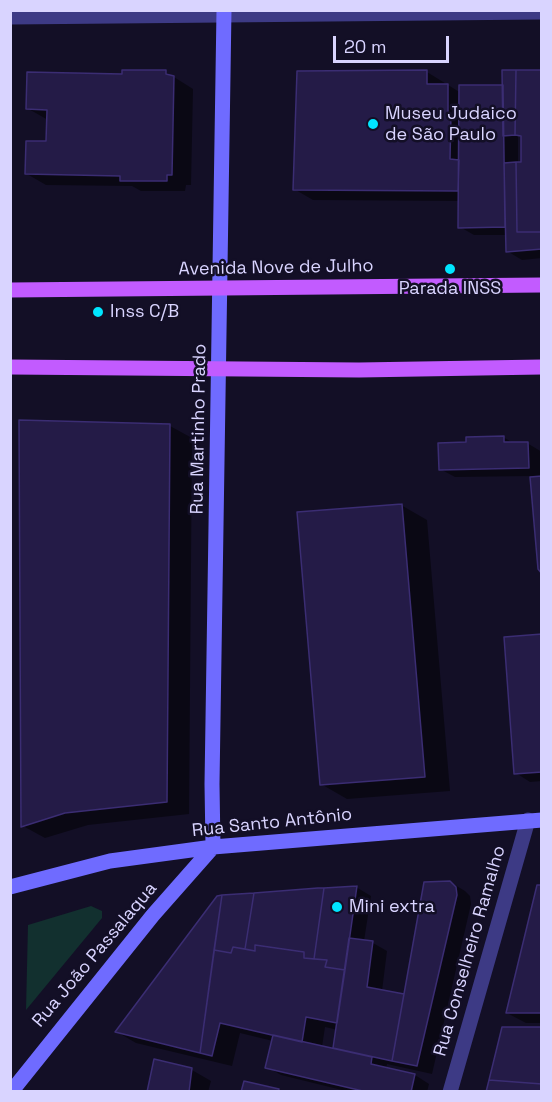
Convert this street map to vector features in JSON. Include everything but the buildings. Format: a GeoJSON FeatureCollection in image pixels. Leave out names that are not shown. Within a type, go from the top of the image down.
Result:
{"type":"FeatureCollection","features":[{"type":"Feature","properties":{"kind":"main road","name":"Rua Martinho Prado"},"geometry":{"type":"LineString","coordinates":[[213,847],[212,784],[219,453],[220,197],[224,13]]}},
{"type":"Feature","properties":{"kind":"main road","name":"Avenida Nove de Julho"},"geometry":{"type":"LineString","coordinates":[[10,290],[542,285]]}},
{"type":"Feature","properties":{"kind":"main road"},"geometry":{"type":"LineString","coordinates":[[10,367],[325,369],[542,367]]}},
{"type":"Feature","properties":{"kind":"main road","name":"Rua Santo Antônio"},"geometry":{"type":"LineString","coordinates":[[10,887],[110,861],[213,847],[535,820]]}},
{"type":"Feature","properties":{"kind":"main road","name":"Rua João Passalaqua"},"geometry":{"type":"LineString","coordinates":[[11,1092],[153,915],[213,847]]}},
{"type":"Feature","properties":{"kind":"street"},"geometry":{"type":"LineString","coordinates":[[10,17],[224,13],[542,12]]}},
{"type":"Feature","properties":{"kind":"street","name":"Rua Conselheiro Ramalho"},"geometry":{"type":"LineString","coordinates":[[450,1092],[535,820]]}},
{"type":"Feature","properties":{"kind":"green space"},"geometry":{"type":"Polygon","coordinates":[[[91,906],[102,911],[102,918],[26,1010],[28,925],[91,906]]]}},
{"type":"Feature","properties":{"kind":"place","name":"Museu Judaico de São Paulo"},"geometry":{"type":"Point","coordinates":[373,124]}},
{"type":"Feature","properties":{"kind":"place","name":"Parada INSS"},"geometry":{"type":"Point","coordinates":[450,269]}},
{"type":"Feature","properties":{"kind":"place","name":"Inss C/B"},"geometry":{"type":"Point","coordinates":[98,312]}},
{"type":"Feature","properties":{"kind":"place","name":"Mini extra"},"geometry":{"type":"Point","coordinates":[337,907]}}]}
